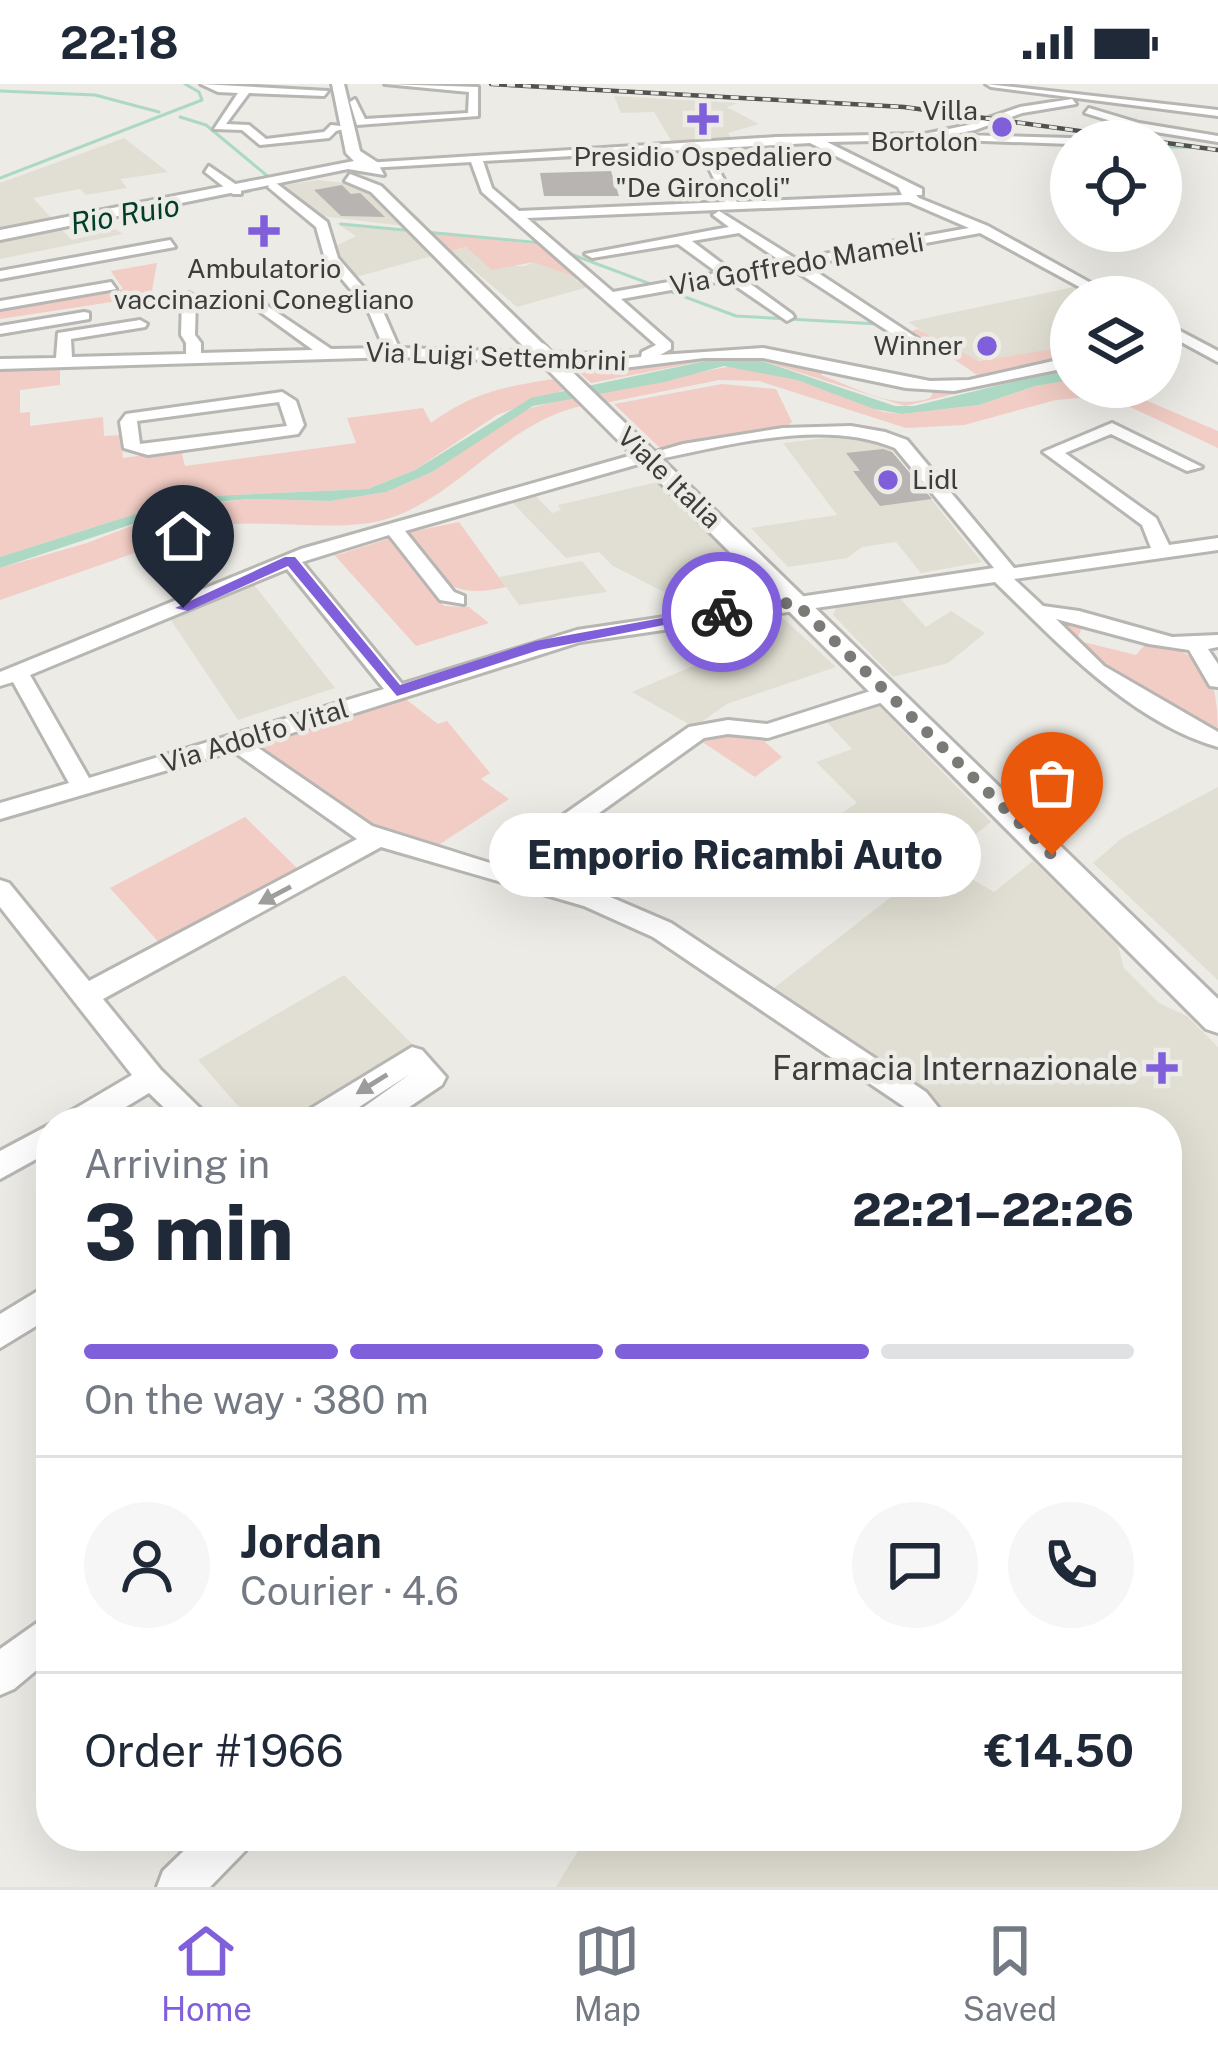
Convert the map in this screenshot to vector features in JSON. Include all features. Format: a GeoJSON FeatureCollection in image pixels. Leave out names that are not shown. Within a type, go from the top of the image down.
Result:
{"type":"FeatureCollection","features":[{"type":"Feature","properties":{"kind":"main road"},"geometry":{"type":"LineString","coordinates":[[339,105],[352,153],[343,174]]}},
{"type":"Feature","properties":{"kind":"main road","name":"Viale Italia"},"geometry":{"type":"LineString","coordinates":[[352,153],[419,232],[1218,1020]]}},
{"type":"Feature","properties":{"kind":"main road"},"geometry":{"type":"LineString","coordinates":[[0,235],[296,179],[373,173]]}},
{"type":"Feature","properties":{"kind":"main road","name":"Viale Italia"},"geometry":{"type":"LineString","coordinates":[[343,174],[373,173]]}},
{"type":"Feature","properties":{"kind":"street"},"geometry":{"type":"LineString","coordinates":[[205,84],[339,105],[473,116],[474,89],[388,84],[376,92],[353,94],[339,105],[328,135],[264,143],[245,127]]}},
{"type":"Feature","properties":{"kind":"street"},"geometry":{"type":"LineString","coordinates":[[991,84],[1079,102],[1218,113]]}},
{"type":"Feature","properties":{"kind":"street"},"geometry":{"type":"LineString","coordinates":[[938,135],[1037,107],[1079,102],[1104,84]]}},
{"type":"Feature","properties":{"kind":"street"},"geometry":{"type":"LineString","coordinates":[[245,91],[217,126],[269,124]]}},
{"type":"Feature","properties":{"kind":"street"},"geometry":{"type":"LineString","coordinates":[[427,104],[473,101]]}},
{"type":"Feature","properties":{"kind":"street"},"geometry":{"type":"LineString","coordinates":[[1079,102],[1109,118],[1218,139]]}},
{"type":"Feature","properties":{"kind":"street"},"geometry":{"type":"LineString","coordinates":[[1079,102],[1109,118]]}},
{"type":"Feature","properties":{"kind":"street"},"geometry":{"type":"LineString","coordinates":[[305,114],[339,105],[380,106]]}},
{"type":"Feature","properties":{"kind":"street"},"geometry":{"type":"LineString","coordinates":[[230,109],[254,109]]}},
{"type":"Feature","properties":{"kind":"street"},"geometry":{"type":"LineString","coordinates":[[1185,133],[1197,111]]}},
{"type":"Feature","properties":{"kind":"street"},"geometry":{"type":"LineString","coordinates":[[373,173],[422,160],[809,138],[938,135],[1050,140]]}},
{"type":"Feature","properties":{"kind":"street"},"geometry":{"type":"LineString","coordinates":[[472,136],[473,156],[484,187],[666,348],[595,359]]}},
{"type":"Feature","properties":{"kind":"street"},"geometry":{"type":"LineString","coordinates":[[809,138],[1070,276]]}},
{"type":"Feature","properties":{"kind":"street"},"geometry":{"type":"LineString","coordinates":[[826,146],[829,140],[840,138]]}},
{"type":"Feature","properties":{"kind":"street"},"geometry":{"type":"LineString","coordinates":[[714,166],[733,207]]}},
{"type":"Feature","properties":{"kind":"street"},"geometry":{"type":"LineString","coordinates":[[209,170],[237,190]]}},
{"type":"Feature","properties":{"kind":"street"},"geometry":{"type":"LineString","coordinates":[[272,184],[322,225],[335,263],[379,316],[393,352]]}},
{"type":"Feature","properties":{"kind":"street"},"geometry":{"type":"LineString","coordinates":[[724,188],[743,188]]}},
{"type":"Feature","properties":{"kind":"street"},"geometry":{"type":"LineString","coordinates":[[517,215],[921,199]]}},
{"type":"Feature","properties":{"kind":"street"},"geometry":{"type":"LineString","coordinates":[[719,215],[901,334]]}},
{"type":"Feature","properties":{"kind":"street"},"geometry":{"type":"LineString","coordinates":[[592,254],[742,230]]}},
{"type":"Feature","properties":{"kind":"street","name":"Via Goffredo Mameli"},"geometry":{"type":"LineString","coordinates":[[610,297],[983,230]]}},
{"type":"Feature","properties":{"kind":"street"},"geometry":{"type":"LineString","coordinates":[[680,239],[787,317]]}},
{"type":"Feature","properties":{"kind":"street"},"geometry":{"type":"LineString","coordinates":[[0,275],[170,244]]}},
{"type":"Feature","properties":{"kind":"street"},"geometry":{"type":"LineString","coordinates":[[0,305],[111,286]]}},
{"type":"Feature","properties":{"kind":"street"},"geometry":{"type":"LineString","coordinates":[[189,297],[188,334],[208,392]]}},
{"type":"Feature","properties":{"kind":"street"},"geometry":{"type":"LineString","coordinates":[[260,305],[328,354]]}},
{"type":"Feature","properties":{"kind":"street"},"geometry":{"type":"LineString","coordinates":[[0,330],[94,315]]}},
{"type":"Feature","properties":{"kind":"street"},"geometry":{"type":"LineString","coordinates":[[358,353],[373,336],[379,316]]}},
{"type":"Feature","properties":{"kind":"street"},"geometry":{"type":"LineString","coordinates":[[64,361],[63,337],[140,324]]}},
{"type":"Feature","properties":{"kind":"street","name":"Via Luigi Settembrini"},"geometry":{"type":"LineString","coordinates":[[0,364],[393,352],[595,359],[612,364],[765,353],[841,372],[951,387],[1050,364]]}},
{"type":"Feature","properties":{"kind":"street"},"geometry":{"type":"LineString","coordinates":[[208,392],[282,398],[289,401],[296,428],[148,450],[132,448],[128,422],[132,417],[208,392]]}},
{"type":"Feature","properties":{"kind":"street"},"geometry":{"type":"LineString","coordinates":[[1162,551],[1150,522],[1052,452],[1112,428],[1193,467]]}},
{"type":"Feature","properties":{"kind":"street"},"geometry":{"type":"LineString","coordinates":[[83,788],[9,677],[290,560],[647,457],[840,429],[886,435],[917,461],[1034,612],[1097,670],[1218,744]]}},
{"type":"Feature","properties":{"kind":"street"},"geometry":{"type":"LineString","coordinates":[[394,529],[447,596],[457,600]]}},
{"type":"Feature","properties":{"kind":"street"},"geometry":{"type":"LineString","coordinates":[[795,602],[1218,544]]}},
{"type":"Feature","properties":{"kind":"street"},"geometry":{"type":"LineString","coordinates":[[290,560],[397,691]]}},
{"type":"Feature","properties":{"kind":"street","name":"Via Adolfo Vital"},"geometry":{"type":"LineString","coordinates":[[4,813],[557,641],[795,602]]}},
{"type":"Feature","properties":{"kind":"street"},"geometry":{"type":"LineString","coordinates":[[1034,612],[1207,643],[1218,681]]}},
{"type":"Feature","properties":{"kind":"street"},"geometry":{"type":"LineString","coordinates":[[499,872],[689,735],[719,728],[770,730],[888,693]]}},
{"type":"Feature","properties":{"kind":"street"},"geometry":{"type":"LineString","coordinates":[[236,743],[326,810],[378,838],[592,899],[662,930],[922,1107]]}},
{"type":"Feature","properties":{"kind":"street"},"geometry":{"type":"LineString","coordinates":[[83,997],[378,838]]}},
{"type":"Feature","properties":{"kind":"street"},"geometry":{"type":"LineString","coordinates":[[0,889],[83,997],[151,1078],[183,1107]]}},
{"type":"Feature","properties":{"kind":"street"},"geometry":{"type":"LineString","coordinates":[[335,1107],[412,1058],[432,1077],[387,1107]]}},
{"type":"Feature","properties":{"kind":"street"},"geometry":{"type":"LineString","coordinates":[[102,1107],[151,1078]]}},
{"type":"Feature","properties":{"kind":"street"},"geometry":{"type":"LineString","coordinates":[[0,1166],[36,1145]]}},
{"type":"Feature","properties":{"kind":"street"},"geometry":{"type":"LineString","coordinates":[[0,1333],[36,1308]]}},
{"type":"Feature","properties":{"kind":"street"},"geometry":{"type":"LineString","coordinates":[[0,1675],[36,1645]]}},
{"type":"Feature","properties":{"kind":"street"},"geometry":{"type":"LineString","coordinates":[[179,1887],[215,1851]]}},
{"type":"Feature","properties":{"kind":"shaded area","name":"Presidio Ospedaliero \"De Gironcoli\""},"geometry":{"type":"Polygon","coordinates":[[[614,96],[738,103],[727,107],[759,124],[728,133],[732,139],[672,142],[654,112],[621,113],[614,96]]]}},
{"type":"Feature","properties":{"kind":"shaded area"},"geometry":{"type":"Polygon","coordinates":[[[124,138],[168,172],[120,179],[127,188],[86,195],[80,189],[33,198],[54,221],[0,231],[0,183],[124,138]]]}},
{"type":"Feature","properties":{"kind":"shaded area"},"geometry":{"type":"Polygon","coordinates":[[[318,180],[361,185],[404,226],[322,216],[284,185],[318,180]]]}},
{"type":"Feature","properties":{"kind":"shaded area"},"geometry":{"type":"Polygon","coordinates":[[[336,223],[405,230],[432,256],[356,277],[339,259],[336,246],[356,236],[336,223]]]}},
{"type":"Feature","properties":{"kind":"shaded area"},"geometry":{"type":"Polygon","coordinates":[[[61,229],[72,240],[115,229],[123,234],[0,259],[0,240],[61,229]]]}},
{"type":"Feature","properties":{"kind":"shaded area"},"geometry":{"type":"Polygon","coordinates":[[[429,233],[543,245],[575,277],[534,262],[492,270],[466,247],[451,251],[429,233]]]}},
{"type":"Feature","properties":{"kind":"shaded area"},"geometry":{"type":"Polygon","coordinates":[[[466,247],[500,266],[526,266],[534,261],[578,278],[575,280],[588,287],[517,307],[451,251],[466,247]]]}},
{"type":"Feature","properties":{"kind":"shaded area"},"geometry":{"type":"Polygon","coordinates":[[[157,263],[151,296],[0,319],[0,308],[123,289],[111,271],[157,263]]]}},
{"type":"Feature","properties":{"kind":"shaded area"},"geometry":{"type":"Polygon","coordinates":[[[1050,292],[1050,350],[998,361],[967,360],[908,322],[1050,292]]]}},
{"type":"Feature","properties":{"kind":"shaded area"},"geometry":{"type":"Polygon","coordinates":[[[917,329],[979,361],[1050,349],[1050,363],[983,379],[912,331],[917,329]]]}},
{"type":"Feature","properties":{"kind":"shaded area"},"geometry":{"type":"Polygon","coordinates":[[[739,353],[825,369],[821,375],[902,402],[930,398],[936,387],[1050,367],[1050,374],[905,406],[750,357],[715,359],[591,383],[567,361],[608,366],[739,353]]]}},
{"type":"Feature","properties":{"kind":"shaded area"},"geometry":{"type":"Polygon","coordinates":[[[750,357],[895,406],[914,406],[1050,372],[1050,384],[979,405],[902,414],[874,409],[797,380],[724,366],[533,406],[432,472],[386,492],[330,501],[249,499],[193,504],[0,568],[0,557],[189,497],[368,489],[415,470],[531,398],[715,359],[750,357]]]}},
{"type":"Feature","properties":{"kind":"shaded area"},"geometry":{"type":"Polygon","coordinates":[[[60,365],[60,385],[20,390],[20,413],[30,412],[30,426],[103,417],[104,436],[121,435],[123,458],[181,450],[185,466],[356,443],[347,418],[423,408],[431,423],[463,403],[507,387],[559,378],[569,388],[497,415],[415,470],[368,489],[189,497],[0,557],[0,368],[60,365]]]}},
{"type":"Feature","properties":{"kind":"shaded area"},"geometry":{"type":"Polygon","coordinates":[[[736,365],[902,414],[979,405],[1050,384],[1050,402],[964,425],[906,428],[759,381],[719,380],[605,403],[595,394],[736,365]]]}},
{"type":"Feature","properties":{"kind":"shaded area"},"geometry":{"type":"Polygon","coordinates":[[[722,384],[776,389],[792,422],[784,429],[661,449],[614,404],[722,384]]]}},
{"type":"Feature","properties":{"kind":"shaded area"},"geometry":{"type":"Polygon","coordinates":[[[576,396],[587,405],[535,424],[445,489],[396,516],[353,525],[212,526],[0,600],[0,568],[87,543],[181,507],[249,499],[330,501],[386,492],[432,472],[523,410],[576,396]]]}},
{"type":"Feature","properties":{"kind":"shaded area"},"geometry":{"type":"Polygon","coordinates":[[[1132,408],[1164,408],[1218,431],[1218,448],[1132,408]]]}},
{"type":"Feature","properties":{"kind":"shaded area"},"geometry":{"type":"Polygon","coordinates":[[[852,435],[888,446],[982,562],[921,573],[896,542],[862,547],[847,558],[788,567],[751,528],[837,515],[783,443],[852,435]]]}},
{"type":"Feature","properties":{"kind":"shaded area"},"geometry":{"type":"Polygon","coordinates":[[[662,481],[767,589],[763,598],[676,613],[666,593],[613,566],[599,552],[566,558],[508,498],[534,494],[552,513],[561,510],[558,505],[662,481]]]}},
{"type":"Feature","properties":{"kind":"shaded area"},"geometry":{"type":"Polygon","coordinates":[[[459,522],[506,587],[457,588],[437,574],[406,533],[459,522]]]}},
{"type":"Feature","properties":{"kind":"shaded area"},"geometry":{"type":"Polygon","coordinates":[[[391,538],[444,606],[469,607],[489,623],[416,646],[330,550],[337,555],[391,538]]]}},
{"type":"Feature","properties":{"kind":"shaded area"},"geometry":{"type":"Polygon","coordinates":[[[582,561],[607,592],[519,605],[499,577],[582,561]]]}},
{"type":"Feature","properties":{"kind":"shaded area"},"geometry":{"type":"Polygon","coordinates":[[[251,581],[335,688],[238,720],[170,619],[251,581]]]}},
{"type":"Feature","properties":{"kind":"shaded area"},"geometry":{"type":"Polygon","coordinates":[[[896,594],[926,627],[951,611],[985,633],[948,663],[893,677],[833,615],[838,603],[896,594]]]}},
{"type":"Feature","properties":{"kind":"shaded area"},"geometry":{"type":"Polygon","coordinates":[[[756,614],[784,619],[836,667],[727,704],[694,727],[632,692],[707,660],[684,624],[756,614]]]}},
{"type":"Feature","properties":{"kind":"shaded area"},"geometry":{"type":"Polygon","coordinates":[[[1057,621],[1083,625],[1078,637],[1083,642],[1136,655],[1150,639],[1197,662],[1212,683],[1218,735],[1113,671],[1057,621]]]}},
{"type":"Feature","properties":{"kind":"shaded area"},"geometry":{"type":"Polygon","coordinates":[[[403,697],[438,724],[447,721],[490,773],[481,779],[509,799],[437,846],[412,842],[365,823],[260,748],[266,741],[403,697]]]}},
{"type":"Feature","properties":{"kind":"shaded area"},"geometry":{"type":"Polygon","coordinates":[[[875,702],[991,822],[942,861],[994,892],[1033,861],[1118,946],[1124,968],[1159,1003],[1187,1016],[1218,1047],[1218,1887],[556,1887],[578,1851],[1182,1851],[1182,1107],[939,1107],[927,1094],[765,995],[904,887],[823,825],[857,803],[816,762],[852,749],[823,718],[875,702]]]}},
{"type":"Feature","properties":{"kind":"shaded area"},"geometry":{"type":"Polygon","coordinates":[[[725,735],[768,739],[765,742],[782,757],[755,777],[698,739],[725,735]]]}},
{"type":"Feature","properties":{"kind":"shaded area"},"geometry":{"type":"Polygon","coordinates":[[[1218,787],[1218,980],[1093,863],[1122,838],[1218,787]]]}},
{"type":"Feature","properties":{"kind":"shaded area"},"geometry":{"type":"Polygon","coordinates":[[[245,817],[304,875],[163,947],[110,888],[245,817]]]}},
{"type":"Feature","properties":{"kind":"shaded area"},"geometry":{"type":"Polygon","coordinates":[[[344,975],[413,1045],[311,1107],[239,1107],[198,1060],[344,975]]]}},
{"type":"Feature","properties":{"kind":"building"},"geometry":{"type":"Polygon","coordinates":[[[611,171],[619,196],[544,196],[540,173],[611,171]]]}},
{"type":"Feature","properties":{"kind":"building"},"geometry":{"type":"Polygon","coordinates":[[[342,185],[351,194],[360,193],[385,217],[341,216],[314,190],[342,185]]]}},
{"type":"Feature","properties":{"kind":"building","name":"Lidl"},"geometry":{"type":"Polygon","coordinates":[[[892,452],[932,499],[880,506],[853,471],[860,471],[846,453],[892,452]]]}},
{"type":"Feature","properties":{"kind":"waterway"},"geometry":{"type":"LineString","coordinates":[[0,178],[202,100],[199,92],[185,84]]}},
{"type":"Feature","properties":{"kind":"waterway"},"geometry":{"type":"LineString","coordinates":[[0,91],[95,95],[159,112]]}},
{"type":"Feature","properties":{"kind":"waterway"},"geometry":{"type":"LineString","coordinates":[[180,117],[206,125],[271,179]]}},
{"type":"Feature","properties":{"kind":"waterway","name":"Rio Ruio"},"geometry":{"type":"LineString","coordinates":[[925,141],[1050,144]]}},
{"type":"Feature","properties":{"kind":"waterway","name":"Rio Ruio"},"geometry":{"type":"LineString","coordinates":[[1182,147],[1190,147]]}},
{"type":"Feature","properties":{"kind":"waterway","name":"Rio Ruio"},"geometry":{"type":"LineString","coordinates":[[112,217],[250,191]]}},
{"type":"Feature","properties":{"kind":"waterway"},"geometry":{"type":"LineString","coordinates":[[341,224],[541,243],[736,316],[878,324]]}},
{"type":"Feature","properties":{"kind":"waterway"},"geometry":{"type":"LineString","coordinates":[[942,349],[956,358]]}},
{"type":"Feature","properties":{"kind":"railway"},"geometry":{"type":"LineString","coordinates":[[491,84],[904,107],[1218,150]]}},
{"type":"Feature","properties":{"kind":"way so far"},"geometry":{"type":"LineString","coordinates":[[722,612],[795,602],[1052,855]]}},
{"type":"Feature","properties":{"kind":"place","name":"Presidio Ospedaliero \"De Gironcoli\""},"geometry":{"type":"Point","coordinates":[703,119]}},
{"type":"Feature","properties":{"kind":"place","name":"Villa Bortolon"},"geometry":{"type":"Point","coordinates":[1002,127]}},
{"type":"Feature","properties":{"kind":"place","name":"Ambulatorio vaccinazioni Conegliano"},"geometry":{"type":"Point","coordinates":[264,231]}},
{"type":"Feature","properties":{"kind":"place","name":"Winner"},"geometry":{"type":"Point","coordinates":[987,346]}},
{"type":"Feature","properties":{"kind":"place","name":"Lidl"},"geometry":{"type":"Point","coordinates":[888,480]}},
{"type":"Feature","properties":{"kind":"place","name":"Emporio Ricambi Auto"},"geometry":{"type":"Point","coordinates":[1052,855]}},
{"type":"Feature","properties":{"kind":"place","name":"Farmacia Internazionale"},"geometry":{"type":"Point","coordinates":[1162,1068]}},
{"type":"Feature","properties":{"kind":"route"},"geometry":{"type":"LineString","coordinates":[[183,608],[290,560],[397,691],[536,646],[608,629],[722,612]]}}]}
